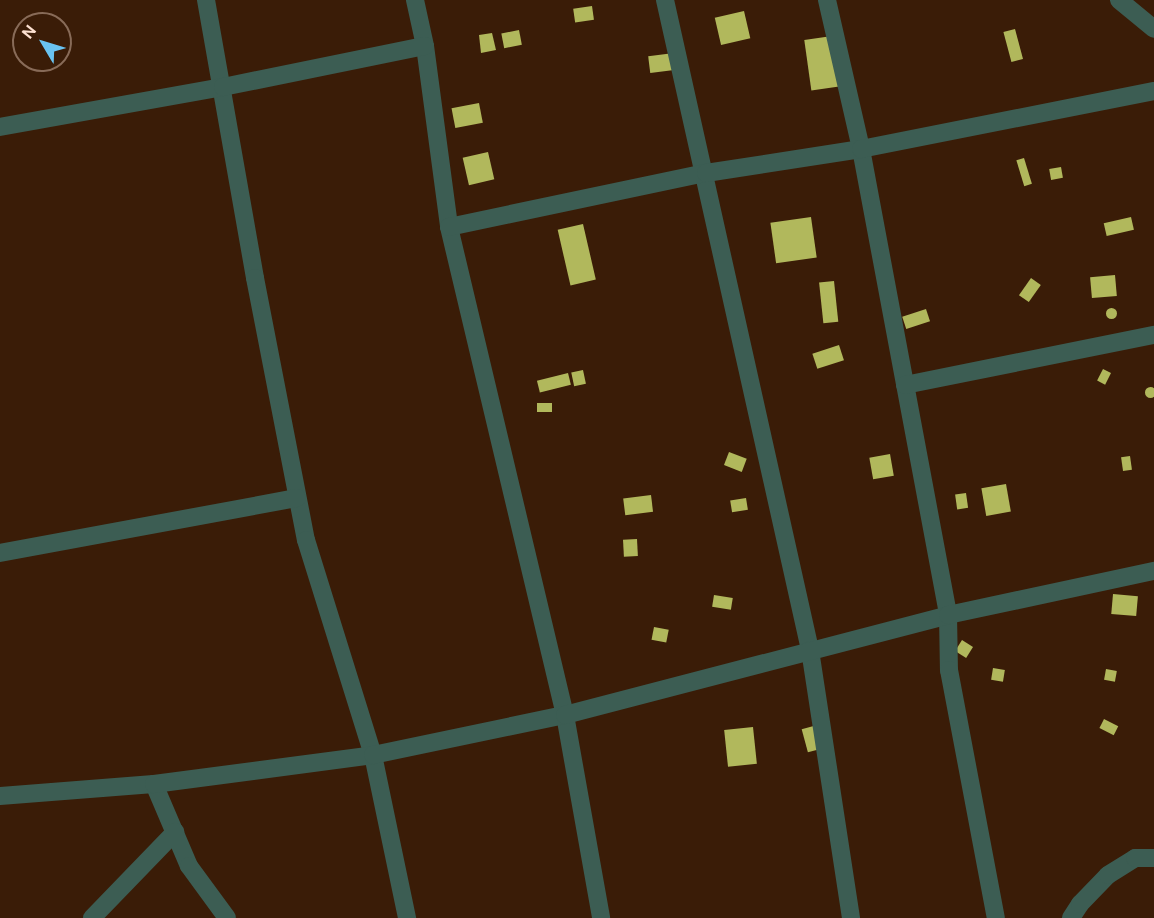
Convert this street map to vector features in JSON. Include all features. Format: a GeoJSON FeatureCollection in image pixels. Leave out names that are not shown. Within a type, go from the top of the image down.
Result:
{"type":"FeatureCollection","features":[{"type":"Feature","properties":{"kind":"street"},"geometry":{"type":"LineString","coordinates":[[206,0],[255,278],[306,540],[373,755],[407,918]]}},
{"type":"Feature","properties":{"kind":"street"},"geometry":{"type":"LineString","coordinates":[[415,0],[425,46],[449,227],[565,715],[601,918]]}},
{"type":"Feature","properties":{"kind":"street"},"geometry":{"type":"LineString","coordinates":[[665,0],[706,173],[810,650],[851,918]]}},
{"type":"Feature","properties":{"kind":"street"},"geometry":{"type":"LineString","coordinates":[[827,0],[861,149],[948,615],[949,670],[996,918]]}},
{"type":"Feature","properties":{"kind":"street"},"geometry":{"type":"LineString","coordinates":[[1119,0],[1154,28]]}},
{"type":"Feature","properties":{"kind":"street"},"geometry":{"type":"LineString","coordinates":[[0,127],[223,87],[425,46]]}},
{"type":"Feature","properties":{"kind":"street"},"geometry":{"type":"LineString","coordinates":[[449,227],[706,173],[861,149],[1154,91]]}},
{"type":"Feature","properties":{"kind":"street"},"geometry":{"type":"LineString","coordinates":[[905,385],[1154,334]]}},
{"type":"Feature","properties":{"kind":"street"},"geometry":{"type":"LineString","coordinates":[[0,553],[297,498]]}},
{"type":"Feature","properties":{"kind":"street"},"geometry":{"type":"LineString","coordinates":[[0,796],[154,784],[373,755],[565,715],[948,615],[1154,571]]}},
{"type":"Feature","properties":{"kind":"street"},"geometry":{"type":"LineString","coordinates":[[154,784],[189,866],[227,918]]}},
{"type":"Feature","properties":{"kind":"street"},"geometry":{"type":"LineString","coordinates":[[92,918],[175,832]]}},
{"type":"Feature","properties":{"kind":"street"},"geometry":{"type":"LineString","coordinates":[[1071,918],[1080,904],[1108,875],[1135,858],[1154,858]]}},
{"type":"Feature","properties":{"kind":"building"},"geometry":{"type":"Polygon","coordinates":[[[592,6],[594,20],[575,23],[573,9],[592,6]]]}},
{"type":"Feature","properties":{"kind":"building"},"geometry":{"type":"Polygon","coordinates":[[[744,11],[750,38],[721,45],[715,18],[744,11]]]}},
{"type":"Feature","properties":{"kind":"building"},"geometry":{"type":"Polygon","coordinates":[[[1015,29],[1023,59],[1011,62],[1003,32],[1015,29]]]}},
{"type":"Feature","properties":{"kind":"building"},"geometry":{"type":"Polygon","coordinates":[[[519,30],[522,45],[504,48],[501,33],[519,30]]]}},
{"type":"Feature","properties":{"kind":"building"},"geometry":{"type":"Polygon","coordinates":[[[492,33],[496,50],[481,53],[479,35],[492,33]]]}},
{"type":"Feature","properties":{"kind":"building"},"geometry":{"type":"Polygon","coordinates":[[[832,36],[839,87],[811,90],[804,40],[832,36]]]}},
{"type":"Feature","properties":{"kind":"building"},"geometry":{"type":"Polygon","coordinates":[[[674,53],[676,70],[650,73],[648,56],[674,53]]]}},
{"type":"Feature","properties":{"kind":"building"},"geometry":{"type":"Polygon","coordinates":[[[479,103],[483,123],[455,128],[452,108],[479,103]]]}},
{"type":"Feature","properties":{"kind":"building"},"geometry":{"type":"Polygon","coordinates":[[[488,152],[494,179],[469,185],[463,158],[488,152]]]}},
{"type":"Feature","properties":{"kind":"building"},"geometry":{"type":"Polygon","coordinates":[[[1024,158],[1032,184],[1024,186],[1016,160],[1024,158]]]}},
{"type":"Feature","properties":{"kind":"building"},"geometry":{"type":"Polygon","coordinates":[[[1061,167],[1063,178],[1051,180],[1049,169],[1061,167]]]}},
{"type":"Feature","properties":{"kind":"building"},"geometry":{"type":"Polygon","coordinates":[[[811,217],[817,258],[776,263],[770,223],[811,217]]]}},
{"type":"Feature","properties":{"kind":"building"},"geometry":{"type":"Polygon","coordinates":[[[1131,217],[1134,230],[1107,236],[1104,223],[1131,217]]]}},
{"type":"Feature","properties":{"kind":"building"},"geometry":{"type":"Polygon","coordinates":[[[583,224],[596,280],[570,285],[558,230],[583,224]]]}},
{"type":"Feature","properties":{"kind":"building"},"geometry":{"type":"Polygon","coordinates":[[[1115,275],[1117,296],[1092,298],[1090,277],[1115,275]]]}},
{"type":"Feature","properties":{"kind":"building"},"geometry":{"type":"Polygon","coordinates":[[[1031,278],[1041,285],[1029,302],[1019,295],[1031,278]]]}},
{"type":"Feature","properties":{"kind":"building"},"geometry":{"type":"Polygon","coordinates":[[[834,281],[838,322],[823,323],[819,283],[834,281]]]}},
{"type":"Feature","properties":{"kind":"building"},"geometry":{"type":"Polygon","coordinates":[[[1111,308],[1115,309],[1115,317],[1111,318],[1107,317],[1106,313],[1107,309],[1111,308]]]}},
{"type":"Feature","properties":{"kind":"building"},"geometry":{"type":"Polygon","coordinates":[[[926,309],[930,321],[906,329],[902,317],[926,309]]]}},
{"type":"Feature","properties":{"kind":"building"},"geometry":{"type":"Polygon","coordinates":[[[839,345],[844,360],[817,369],[812,354],[839,345]]]}},
{"type":"Feature","properties":{"kind":"building"},"geometry":{"type":"Polygon","coordinates":[[[1103,369],[1111,373],[1105,385],[1097,381],[1103,369]]]}},
{"type":"Feature","properties":{"kind":"building"},"geometry":{"type":"Polygon","coordinates":[[[583,370],[586,384],[574,386],[571,372],[583,370]]]}},
{"type":"Feature","properties":{"kind":"building"},"geometry":{"type":"Polygon","coordinates":[[[568,373],[571,385],[540,392],[537,381],[568,373]]]}},
{"type":"Feature","properties":{"kind":"building"},"geometry":{"type":"Polygon","coordinates":[[[1150,386],[1156,392],[1150,398],[1144,392],[1150,386]]]}},
{"type":"Feature","properties":{"kind":"building"},"geometry":{"type":"Polygon","coordinates":[[[537,403],[552,403],[552,412],[537,412],[537,403]]]}},
{"type":"Feature","properties":{"kind":"building"},"geometry":{"type":"Polygon","coordinates":[[[729,452],[747,459],[742,472],[724,465],[729,452]]]}},
{"type":"Feature","properties":{"kind":"building"},"geometry":{"type":"Polygon","coordinates":[[[890,454],[894,476],[873,479],[869,458],[890,454]]]}},
{"type":"Feature","properties":{"kind":"building"},"geometry":{"type":"Polygon","coordinates":[[[1130,456],[1132,470],[1123,471],[1121,457],[1130,456]]]}},
{"type":"Feature","properties":{"kind":"building"},"geometry":{"type":"Polygon","coordinates":[[[1006,484],[1011,512],[986,516],[981,488],[1006,484]]]}},
{"type":"Feature","properties":{"kind":"building"},"geometry":{"type":"Polygon","coordinates":[[[966,493],[968,508],[957,509],[955,495],[966,493]]]}},
{"type":"Feature","properties":{"kind":"building"},"geometry":{"type":"Polygon","coordinates":[[[651,495],[653,512],[625,515],[623,498],[651,495]]]}},
{"type":"Feature","properties":{"kind":"building"},"geometry":{"type":"Polygon","coordinates":[[[746,498],[748,510],[732,512],[730,501],[746,498]]]}},
{"type":"Feature","properties":{"kind":"building"},"geometry":{"type":"Polygon","coordinates":[[[637,539],[638,556],[624,557],[623,540],[637,539]]]}},
{"type":"Feature","properties":{"kind":"building"},"geometry":{"type":"Polygon","coordinates":[[[1113,594],[1138,596],[1136,616],[1111,614],[1113,594]]]}},
{"type":"Feature","properties":{"kind":"building"},"geometry":{"type":"Polygon","coordinates":[[[714,595],[733,598],[731,610],[712,607],[714,595]]]}},
{"type":"Feature","properties":{"kind":"building"},"geometry":{"type":"Polygon","coordinates":[[[654,627],[669,630],[666,643],[652,640],[654,627]]]}},
{"type":"Feature","properties":{"kind":"building"},"geometry":{"type":"Polygon","coordinates":[[[962,640],[973,647],[966,658],[955,651],[962,640]]]}},
{"type":"Feature","properties":{"kind":"building"},"geometry":{"type":"Polygon","coordinates":[[[993,668],[1005,670],[1003,682],[991,680],[993,668]]]}},
{"type":"Feature","properties":{"kind":"building"},"geometry":{"type":"Polygon","coordinates":[[[1106,669],[1117,671],[1115,682],[1104,680],[1106,669]]]}},
{"type":"Feature","properties":{"kind":"building"},"geometry":{"type":"Polygon","coordinates":[[[1104,719],[1118,726],[1114,735],[1099,728],[1104,719]]]}},
{"type":"Feature","properties":{"kind":"building"},"geometry":{"type":"Polygon","coordinates":[[[821,724],[827,747],[808,752],[802,729],[821,724]]]}},
{"type":"Feature","properties":{"kind":"building"},"geometry":{"type":"Polygon","coordinates":[[[753,727],[757,764],[728,767],[724,730],[753,727]]]}}]}
